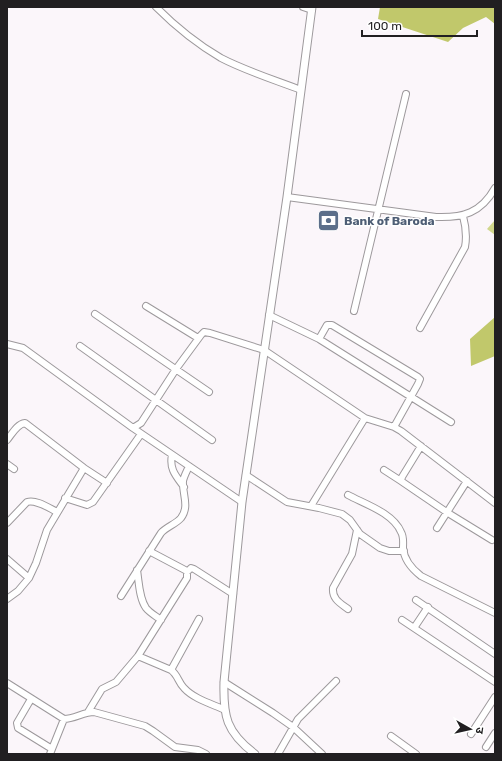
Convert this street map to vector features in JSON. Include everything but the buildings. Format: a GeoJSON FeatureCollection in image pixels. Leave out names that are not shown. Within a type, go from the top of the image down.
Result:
{"type":"FeatureCollection","features":[{"type":"Feature","properties":{"kind":"street"},"geometry":{"type":"LineString","coordinates":[[156,7],[180,29],[221,57],[301,90]]}},
{"type":"Feature","properties":{"kind":"street"},"geometry":{"type":"LineString","coordinates":[[255,754],[241,744],[233,733],[225,710],[224,682],[242,502],[287,197],[312,8],[303,7]]}},
{"type":"Feature","properties":{"kind":"street"},"geometry":{"type":"LineString","coordinates":[[354,311],[406,94]]}},
{"type":"Feature","properties":{"kind":"street"},"geometry":{"type":"LineString","coordinates":[[287,197],[452,218],[473,212],[483,204],[495,188]]}},
{"type":"Feature","properties":{"kind":"street"},"geometry":{"type":"LineString","coordinates":[[420,328],[465,247],[467,238],[463,216]]}},
{"type":"Feature","properties":{"kind":"street"},"geometry":{"type":"LineString","coordinates":[[146,306],[198,338]]}},
{"type":"Feature","properties":{"kind":"street"},"geometry":{"type":"LineString","coordinates":[[95,314],[209,392]]}},
{"type":"Feature","properties":{"kind":"street"},"geometry":{"type":"LineString","coordinates":[[269,315],[319,339],[451,422]]}},
{"type":"Feature","properties":{"kind":"street"},"geometry":{"type":"LineString","coordinates":[[319,339],[325,327],[327,325],[332,325],[418,377],[420,382],[394,427]]}},
{"type":"Feature","properties":{"kind":"street"},"geometry":{"type":"LineString","coordinates":[[133,428],[138,425],[198,338],[204,332],[207,332],[264,350],[365,418],[394,427],[401,431],[495,503]]}},
{"type":"Feature","properties":{"kind":"street"},"geometry":{"type":"LineString","coordinates":[[7,344],[23,348],[141,434],[242,502]]}},
{"type":"Feature","properties":{"kind":"street"},"geometry":{"type":"LineString","coordinates":[[80,346],[212,440]]}},
{"type":"Feature","properties":{"kind":"street"},"geometry":{"type":"LineString","coordinates":[[311,506],[365,418]]}},
{"type":"Feature","properties":{"kind":"street"},"geometry":{"type":"LineString","coordinates":[[7,440],[18,426],[25,423],[106,483]]}},
{"type":"Feature","properties":{"kind":"street"},"geometry":{"type":"LineString","coordinates":[[65,498],[84,504],[90,504],[141,434]]}},
{"type":"Feature","properties":{"kind":"street"},"geometry":{"type":"LineString","coordinates":[[401,481],[421,446]]}},
{"type":"Feature","properties":{"kind":"street"},"geometry":{"type":"LineString","coordinates":[[172,455],[171,462],[173,471],[184,487]]}},
{"type":"Feature","properties":{"kind":"street"},"geometry":{"type":"LineString","coordinates":[[7,464],[14,469]]}},
{"type":"Feature","properties":{"kind":"street"},"geometry":{"type":"LineString","coordinates":[[121,596],[164,529],[177,521],[184,513],[186,501],[184,476],[189,466]]}},
{"type":"Feature","properties":{"kind":"street"},"geometry":{"type":"LineString","coordinates":[[7,599],[18,591],[29,578],[36,563],[47,530],[84,468]]}},
{"type":"Feature","properties":{"kind":"street"},"geometry":{"type":"LineString","coordinates":[[384,470],[448,513],[492,540]]}},
{"type":"Feature","properties":{"kind":"street"},"geometry":{"type":"LineString","coordinates":[[246,475],[287,502],[311,506],[342,514],[350,520],[357,530],[380,548],[390,551],[404,552]]}},
{"type":"Feature","properties":{"kind":"street"},"geometry":{"type":"LineString","coordinates":[[437,528],[448,513],[467,481]]}},
{"type":"Feature","properties":{"kind":"street"},"geometry":{"type":"LineString","coordinates":[[348,495],[383,513],[394,522],[402,533],[404,552],[411,567],[420,576],[495,614]]}},
{"type":"Feature","properties":{"kind":"street"},"geometry":{"type":"LineString","coordinates":[[7,523],[27,502],[30,501],[36,502],[57,512]]}},
{"type":"Feature","properties":{"kind":"street"},"geometry":{"type":"LineString","coordinates":[[348,609],[337,602],[332,593],[333,588],[352,554],[357,530]]}},
{"type":"Feature","properties":{"kind":"street"},"geometry":{"type":"LineString","coordinates":[[149,551],[188,572]]}},
{"type":"Feature","properties":{"kind":"street"},"geometry":{"type":"LineString","coordinates":[[7,559],[29,578]]}},
{"type":"Feature","properties":{"kind":"street"},"geometry":{"type":"LineString","coordinates":[[88,712],[102,689],[116,682],[138,656],[187,578],[188,572],[191,568],[233,594]]}},
{"type":"Feature","properties":{"kind":"street"},"geometry":{"type":"LineString","coordinates":[[137,570],[141,595],[145,606],[161,620]]}},
{"type":"Feature","properties":{"kind":"street"},"geometry":{"type":"LineString","coordinates":[[416,600],[495,654]]}},
{"type":"Feature","properties":{"kind":"street"},"geometry":{"type":"LineString","coordinates":[[414,628],[428,607]]}},
{"type":"Feature","properties":{"kind":"street"},"geometry":{"type":"LineString","coordinates":[[171,670],[198,619]]}},
{"type":"Feature","properties":{"kind":"street"},"geometry":{"type":"LineString","coordinates":[[402,620],[495,682]]}},
{"type":"Feature","properties":{"kind":"street"},"geometry":{"type":"LineString","coordinates":[[138,656],[171,670],[178,676],[187,691],[225,710]]}},
{"type":"Feature","properties":{"kind":"street"},"geometry":{"type":"LineString","coordinates":[[278,754],[293,727],[303,714],[336,681]]}},
{"type":"Feature","properties":{"kind":"street"},"geometry":{"type":"LineString","coordinates":[[224,682],[269,709],[293,727],[322,754]]}},
{"type":"Feature","properties":{"kind":"street"},"geometry":{"type":"LineString","coordinates":[[7,683],[64,719],[72,719],[88,712],[94,712],[146,726],[175,747],[198,750],[206,754]]}},
{"type":"Feature","properties":{"kind":"street"},"geometry":{"type":"LineString","coordinates":[[472,734],[495,697]]}},
{"type":"Feature","properties":{"kind":"street"},"geometry":{"type":"LineString","coordinates":[[31,699],[17,723],[18,728],[51,752],[64,719]]}},
{"type":"Feature","properties":{"kind":"street"},"geometry":{"type":"LineString","coordinates":[[486,747],[495,733]]}},
{"type":"Feature","properties":{"kind":"street"},"geometry":{"type":"LineString","coordinates":[[391,736],[416,754]]}},
{"type":"Feature","properties":{"kind":"green space"},"geometry":{"type":"Polygon","coordinates":[[[380,7],[495,7],[495,24],[486,17],[463,28],[448,42],[378,19],[380,7]]]}},
{"type":"Feature","properties":{"kind":"green space"},"geometry":{"type":"Polygon","coordinates":[[[495,220],[495,235],[487,229],[495,220]]]}},
{"type":"Feature","properties":{"kind":"green space"},"geometry":{"type":"Polygon","coordinates":[[[495,317],[495,356],[471,366],[470,339],[495,317]]]}},
{"type":"Feature","properties":{"kind":"place","name":"Bank of Baroda"},"geometry":{"type":"Point","coordinates":[329,221]}}]}
